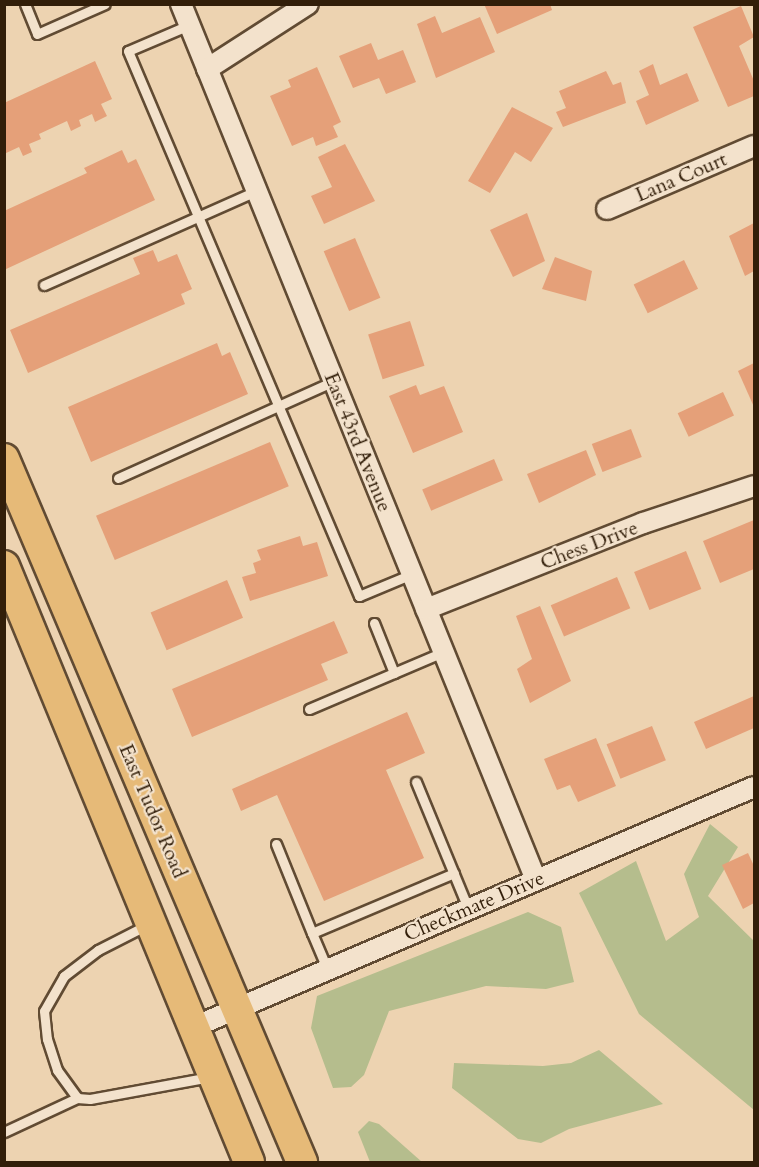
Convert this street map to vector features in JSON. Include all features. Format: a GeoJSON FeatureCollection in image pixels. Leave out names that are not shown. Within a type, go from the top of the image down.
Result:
{"type":"FeatureCollection","features":[{"type":"Feature","properties":{"kind":"main road","name":"East Tudor Road"},"geometry":{"type":"LineString","coordinates":[[4,459],[302,1162]]}},
{"type":"Feature","properties":{"kind":"main road"},"geometry":{"type":"LineString","coordinates":[[4,566],[249,1162]]}},
{"type":"Feature","properties":{"kind":"street","name":"East 43rd Avenue"},"geometry":{"type":"LineString","coordinates":[[181,4],[536,880]]}},
{"type":"Feature","properties":{"kind":"street"},"geometry":{"type":"LineString","coordinates":[[207,69],[308,4]]}},
{"type":"Feature","properties":{"kind":"street","name":"Lana Court"},"geometry":{"type":"LineString","coordinates":[[607,209],[754,146]]}},
{"type":"Feature","properties":{"kind":"street","name":"Chess Drive"},"geometry":{"type":"LineString","coordinates":[[426,609],[643,523],[754,486]]}},
{"type":"Feature","properties":{"kind":"street","name":"Checkmate Drive"},"geometry":{"type":"LineString","coordinates":[[194,1027],[754,787]]}},
{"type":"Feature","properties":{"kind":"lane"},"geometry":{"type":"LineString","coordinates":[[25,4],[37,34],[105,4]]}},
{"type":"Feature","properties":{"kind":"lane"},"geometry":{"type":"LineString","coordinates":[[189,25],[128,51],[359,596],[412,574]]}},
{"type":"Feature","properties":{"kind":"lane"},"geometry":{"type":"LineString","coordinates":[[44,285],[256,191]]}},
{"type":"Feature","properties":{"kind":"lane"},"geometry":{"type":"LineString","coordinates":[[118,477],[334,381]]}},
{"type":"Feature","properties":{"kind":"lane"},"geometry":{"type":"LineString","coordinates":[[374,623],[394,673]]}},
{"type":"Feature","properties":{"kind":"lane"},"geometry":{"type":"LineString","coordinates":[[309,709],[443,652]]}},
{"type":"Feature","properties":{"kind":"lane"},"geometry":{"type":"LineString","coordinates":[[416,782],[468,908]]}},
{"type":"Feature","properties":{"kind":"lane"},"geometry":{"type":"LineString","coordinates":[[276,844],[327,969]]}},
{"type":"Feature","properties":{"kind":"lane"},"geometry":{"type":"LineString","coordinates":[[312,933],[454,873]]}},
{"type":"Feature","properties":{"kind":"lane"},"geometry":{"type":"LineString","coordinates":[[77,1098],[57,1070],[47,1039],[44,1011],[64,976],[98,950],[152,923]]}},
{"type":"Feature","properties":{"kind":"lane"},"geometry":{"type":"LineString","coordinates":[[4,1132],[77,1098],[214,1076]]}},
{"type":"Feature","properties":{"kind":"green space"},"geometry":{"type":"Polygon","coordinates":[[[710,824],[738,847],[708,896],[754,941],[754,1110],[639,1014],[579,893],[636,861],[666,941],[699,917],[684,874],[710,824]]]}},
{"type":"Feature","properties":{"kind":"green space"},"geometry":{"type":"Polygon","coordinates":[[[528,912],[561,927],[574,982],[546,989],[486,986],[389,1011],[364,1075],[351,1087],[333,1088],[311,1028],[317,996],[528,912]]]}},
{"type":"Feature","properties":{"kind":"green space"},"geometry":{"type":"Polygon","coordinates":[[[599,1050],[663,1104],[569,1129],[541,1143],[518,1139],[452,1088],[454,1063],[543,1066],[571,1063],[599,1050]]]}},
{"type":"Feature","properties":{"kind":"green space"},"geometry":{"type":"Polygon","coordinates":[[[369,1121],[379,1124],[422,1162],[370,1162],[358,1132],[369,1121]]]}},
{"type":"Feature","properties":{"kind":"building"},"geometry":{"type":"Polygon","coordinates":[[[484,4],[550,4],[552,10],[497,34],[484,4]]]}},
{"type":"Feature","properties":{"kind":"building"},"geometry":{"type":"Polygon","coordinates":[[[741,6],[754,37],[739,46],[754,81],[754,96],[728,107],[693,27],[741,6]]]}},
{"type":"Feature","properties":{"kind":"building"},"geometry":{"type":"Polygon","coordinates":[[[435,16],[442,33],[480,17],[495,52],[436,78],[417,24],[435,16]]]}},
{"type":"Feature","properties":{"kind":"building"},"geometry":{"type":"Polygon","coordinates":[[[371,43],[378,60],[403,50],[416,82],[386,94],[379,78],[353,88],[339,56],[371,43]]]}},
{"type":"Feature","properties":{"kind":"building"},"geometry":{"type":"Polygon","coordinates":[[[95,61],[112,99],[101,104],[107,116],[95,122],[92,114],[79,120],[81,126],[71,131],[67,121],[39,134],[41,139],[29,144],[32,152],[23,156],[19,147],[4,154],[4,103],[95,61]]]}},
{"type":"Feature","properties":{"kind":"building"},"geometry":{"type":"Polygon","coordinates":[[[653,64],[660,85],[687,73],[699,101],[646,125],[636,101],[649,95],[639,71],[653,64]]]}},
{"type":"Feature","properties":{"kind":"building"},"geometry":{"type":"Polygon","coordinates":[[[317,67],[341,122],[333,126],[338,137],[316,146],[313,137],[292,146],[270,96],[291,87],[288,80],[317,67]]]}},
{"type":"Feature","properties":{"kind":"building"},"geometry":{"type":"Polygon","coordinates":[[[606,71],[613,85],[621,82],[626,103],[563,127],[556,112],[566,108],[559,91],[606,71]]]}},
{"type":"Feature","properties":{"kind":"building"},"geometry":{"type":"Polygon","coordinates":[[[512,107],[553,128],[531,162],[515,152],[490,193],[468,181],[512,107]]]}},
{"type":"Feature","properties":{"kind":"building"},"geometry":{"type":"Polygon","coordinates":[[[345,144],[375,201],[324,224],[311,196],[332,187],[318,157],[345,144]]]}},
{"type":"Feature","properties":{"kind":"building"},"geometry":{"type":"Polygon","coordinates":[[[122,150],[128,163],[136,159],[155,200],[4,270],[4,211],[87,173],[84,168],[122,150]]]}},
{"type":"Feature","properties":{"kind":"building"},"geometry":{"type":"Polygon","coordinates":[[[527,213],[545,261],[513,277],[490,230],[527,213]]]}},
{"type":"Feature","properties":{"kind":"building"},"geometry":{"type":"Polygon","coordinates":[[[754,223],[754,271],[745,276],[729,236],[754,223]]]}},
{"type":"Feature","properties":{"kind":"building"},"geometry":{"type":"Polygon","coordinates":[[[355,238],[380,298],[349,311],[324,251],[355,238]]]}},
{"type":"Feature","properties":{"kind":"building"},"geometry":{"type":"Polygon","coordinates":[[[153,250],[158,262],[177,254],[192,289],[181,294],[185,304],[28,373],[10,330],[140,274],[133,258],[153,250]]]}},
{"type":"Feature","properties":{"kind":"building"},"geometry":{"type":"Polygon","coordinates":[[[555,257],[592,271],[586,301],[542,289],[555,257]]]}},
{"type":"Feature","properties":{"kind":"building"},"geometry":{"type":"Polygon","coordinates":[[[684,260],[698,289],[648,313],[634,285],[684,260]]]}},
{"type":"Feature","properties":{"kind":"building"},"geometry":{"type":"Polygon","coordinates":[[[410,321],[425,366],[383,379],[368,335],[410,321]]]}},
{"type":"Feature","properties":{"kind":"building"},"geometry":{"type":"Polygon","coordinates":[[[217,343],[222,356],[230,352],[248,394],[91,462],[68,407],[217,343]]]}},
{"type":"Feature","properties":{"kind":"building"},"geometry":{"type":"Polygon","coordinates":[[[754,363],[754,407],[738,371],[754,363]]]}},
{"type":"Feature","properties":{"kind":"building"},"geometry":{"type":"Polygon","coordinates":[[[416,385],[420,395],[444,386],[463,432],[413,453],[389,396],[416,385]]]}},
{"type":"Feature","properties":{"kind":"building"},"geometry":{"type":"Polygon","coordinates":[[[723,392],[734,416],[689,437],[678,413],[723,392]]]}},
{"type":"Feature","properties":{"kind":"building"},"geometry":{"type":"Polygon","coordinates":[[[631,429],[642,457],[603,472],[592,444],[631,429]]]}},
{"type":"Feature","properties":{"kind":"building"},"geometry":{"type":"Polygon","coordinates":[[[270,442],[289,486],[115,560],[96,516],[270,442]]]}},
{"type":"Feature","properties":{"kind":"building"},"geometry":{"type":"Polygon","coordinates":[[[586,450],[596,475],[539,503],[527,474],[586,450]]]}},
{"type":"Feature","properties":{"kind":"building"},"geometry":{"type":"Polygon","coordinates":[[[494,459],[503,480],[431,511],[422,489],[494,459]]]}},
{"type":"Feature","properties":{"kind":"building"},"geometry":{"type":"Polygon","coordinates":[[[754,520],[754,569],[720,583],[703,541],[754,520]]]}},
{"type":"Feature","properties":{"kind":"building"},"geometry":{"type":"Polygon","coordinates":[[[300,536],[303,546],[317,542],[328,576],[250,601],[242,577],[256,573],[253,563],[261,560],[257,550],[300,536]]]}},
{"type":"Feature","properties":{"kind":"building"},"geometry":{"type":"Polygon","coordinates":[[[686,551],[701,589],[649,610],[634,572],[686,551]]]}},
{"type":"Feature","properties":{"kind":"building"},"geometry":{"type":"Polygon","coordinates":[[[617,577],[630,608],[564,636],[551,605],[617,577]]]}},
{"type":"Feature","properties":{"kind":"building"},"geometry":{"type":"Polygon","coordinates":[[[227,580],[243,618],[167,650],[151,612],[227,580]]]}},
{"type":"Feature","properties":{"kind":"building"},"geometry":{"type":"Polygon","coordinates":[[[540,606],[571,681],[530,703],[517,669],[532,659],[516,616],[540,606]]]}},
{"type":"Feature","properties":{"kind":"building"},"geometry":{"type":"Polygon","coordinates":[[[334,621],[348,653],[321,664],[328,680],[192,737],[172,689],[334,621]]]}},
{"type":"Feature","properties":{"kind":"building"},"geometry":{"type":"Polygon","coordinates":[[[754,696],[754,728],[706,749],[694,722],[754,696]]]}},
{"type":"Feature","properties":{"kind":"building"},"geometry":{"type":"Polygon","coordinates":[[[407,712],[425,753],[386,770],[424,858],[324,901],[277,795],[241,811],[232,789],[407,712]]]}},
{"type":"Feature","properties":{"kind":"building"},"geometry":{"type":"Polygon","coordinates":[[[652,726],[666,760],[620,779],[607,744],[652,726]]]}},
{"type":"Feature","properties":{"kind":"building"},"geometry":{"type":"Polygon","coordinates":[[[596,738],[616,786],[578,802],[570,785],[557,790],[544,759],[596,738]]]}},
{"type":"Feature","properties":{"kind":"building"},"geometry":{"type":"Polygon","coordinates":[[[748,853],[754,866],[754,903],[743,909],[722,865],[748,853]]]}}]}
